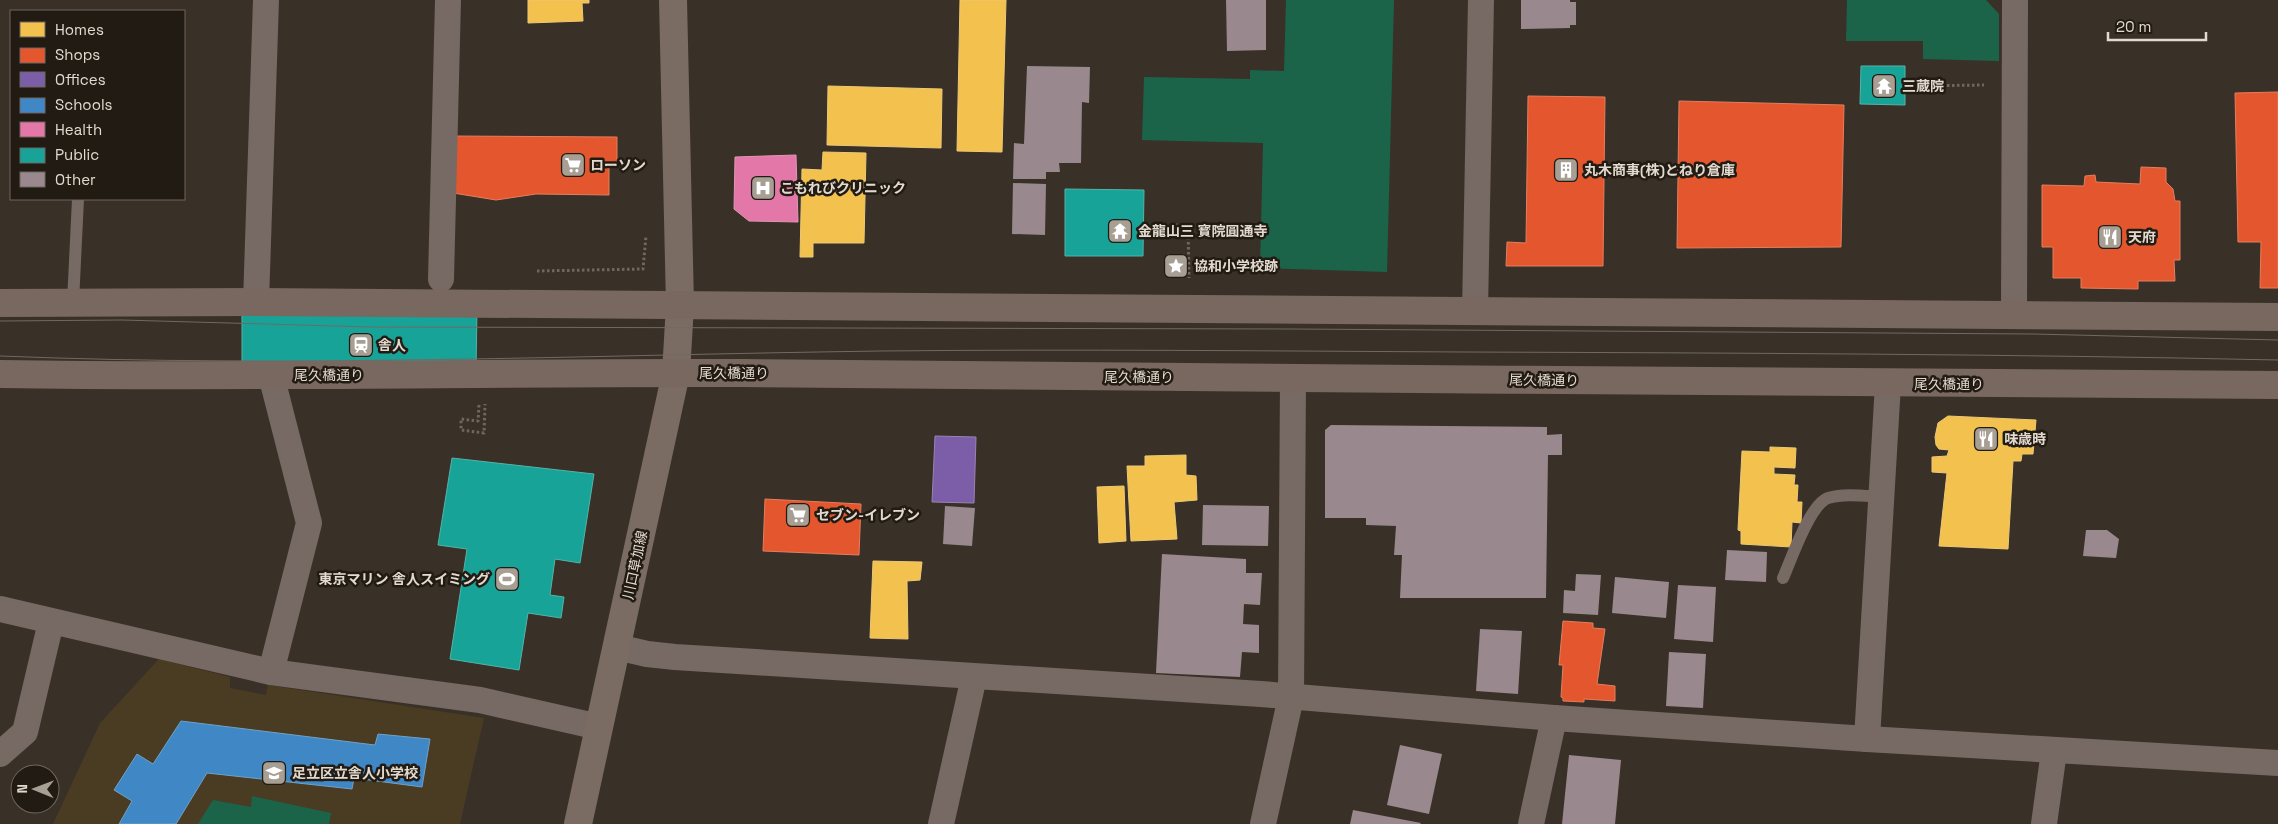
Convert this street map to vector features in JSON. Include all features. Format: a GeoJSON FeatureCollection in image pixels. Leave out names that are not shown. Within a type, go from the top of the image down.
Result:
{"type":"FeatureCollection","features":[{"type":"Feature","properties":{"kind":"main road","name":"川口草加線"},"geometry":{"type":"LineString","coordinates":[[578,824],[676,373],[680,305],[673,0]]}},
{"type":"Feature","properties":{"kind":"main road"},"geometry":{"type":"LineString","coordinates":[[0,303],[256,302],[2278,317]]}},
{"type":"Feature","properties":{"kind":"main road","name":"尾久橋通り"},"geometry":{"type":"LineString","coordinates":[[0,374],[676,373],[1888,384],[2278,385]]}},
{"type":"Feature","properties":{"kind":"street"},"geometry":{"type":"LineString","coordinates":[[256,302],[266,0]]}},
{"type":"Feature","properties":{"kind":"street"},"geometry":{"type":"LineString","coordinates":[[441,279],[448,0]]}},
{"type":"Feature","properties":{"kind":"street"},"geometry":{"type":"LineString","coordinates":[[1475,311],[1481,0]]}},
{"type":"Feature","properties":{"kind":"street"},"geometry":{"type":"LineString","coordinates":[[2014,314],[2015,0]]}},
{"type":"Feature","properties":{"kind":"street"},"geometry":{"type":"LineString","coordinates":[[271,672],[309,522],[272,375]]}},
{"type":"Feature","properties":{"kind":"street"},"geometry":{"type":"LineString","coordinates":[[1263,824],[1291,697],[1293,378]]}},
{"type":"Feature","properties":{"kind":"street"},"geometry":{"type":"LineString","coordinates":[[1866,739],[1888,384]]}},
{"type":"Feature","properties":{"kind":"street"},"geometry":{"type":"LineString","coordinates":[[0,609],[271,672],[480,700],[599,727]]}},
{"type":"Feature","properties":{"kind":"street"},"geometry":{"type":"LineString","coordinates":[[0,754],[25,732],[51,622]]}},
{"type":"Feature","properties":{"kind":"street"},"geometry":{"type":"LineString","coordinates":[[617,647],[647,654],[1291,697],[1554,718],[2054,751],[2278,763]]}},
{"type":"Feature","properties":{"kind":"street"},"geometry":{"type":"LineString","coordinates":[[941,824],[974,677]]}},
{"type":"Feature","properties":{"kind":"street"},"geometry":{"type":"LineString","coordinates":[[1531,824],[1554,718]]}},
{"type":"Feature","properties":{"kind":"street"},"geometry":{"type":"LineString","coordinates":[[2044,824],[2054,751]]}},
{"type":"Feature","properties":{"kind":"lane"},"geometry":{"type":"LineString","coordinates":[[73,302],[78,200]]}},
{"type":"Feature","properties":{"kind":"lane"},"geometry":{"type":"LineString","coordinates":[[1783,578],[1808,522],[1820,504],[1827,498],[1850,495],[1882,497]]}},
{"type":"Feature","properties":{"kind":"path"},"geometry":{"type":"LineString","coordinates":[[1912,86],[2014,84]]}},
{"type":"Feature","properties":{"kind":"path"},"geometry":{"type":"LineString","coordinates":[[1150,225],[1188,225],[1189,278]]}},
{"type":"Feature","properties":{"kind":"path"},"geometry":{"type":"LineString","coordinates":[[531,271],[643,269],[646,235]]}},
{"type":"Feature","properties":{"kind":"path"},"geometry":{"type":"LineString","coordinates":[[479,405],[478,421],[461,419],[461,430],[484,433]]}},
{"type":"Feature","properties":{"kind":"shaded area","name":"足立区立舎人小学校"},"geometry":{"type":"Polygon","coordinates":[[[159,659],[230,677],[230,688],[266,695],[268,685],[484,718],[460,824],[53,824],[58,814],[60,814],[60,809],[100,723],[159,659]]]}},
{"type":"Feature","properties":{"kind":"green space"},"geometry":{"type":"Polygon","coordinates":[[[1286,0],[1394,0],[1387,272],[1260,268],[1263,143],[1142,140],[1144,77],[1250,79],[1250,70],[1284,71],[1286,0]]]}},
{"type":"Feature","properties":{"kind":"green space"},"geometry":{"type":"Polygon","coordinates":[[[1847,0],[1986,0],[1999,14],[1999,61],[1923,59],[1923,41],[1846,41],[1847,0]]]}},
{"type":"Feature","properties":{"kind":"green space"},"geometry":{"type":"Polygon","coordinates":[[[252,796],[331,813],[329,824],[198,824],[213,800],[251,807],[252,796]]]}},
{"type":"Feature","properties":{"kind":"building: Homes"},"geometry":{"type":"Polygon","coordinates":[[[528,0],[589,0],[589,3],[582,3],[583,21],[528,23],[528,0]]]}},
{"type":"Feature","properties":{"kind":"building: Homes"},"geometry":{"type":"Polygon","coordinates":[[[960,0],[1006,0],[1002,152],[957,151],[960,0]]]}},
{"type":"Feature","properties":{"kind":"building: Homes"},"geometry":{"type":"Polygon","coordinates":[[[828,86],[942,89],[941,148],[827,145],[828,86]]]}},
{"type":"Feature","properties":{"kind":"building: Homes"},"geometry":{"type":"Polygon","coordinates":[[[823,152],[866,153],[864,243],[813,243],[813,257],[800,257],[802,169],[822,170],[823,152]]]}},
{"type":"Feature","properties":{"kind":"building: Homes"},"geometry":{"type":"Polygon","coordinates":[[[1948,416],[2036,420],[2033,454],[2022,454],[2021,461],[2013,461],[2008,549],[1939,546],[1947,473],[1932,472],[1932,457],[1947,456],[1949,450],[1939,449],[1936,445],[1935,437],[1938,423],[1948,416]]]}},
{"type":"Feature","properties":{"kind":"building: Homes"},"geometry":{"type":"Polygon","coordinates":[[[1770,447],[1796,448],[1795,468],[1774,467],[1774,474],[1795,475],[1794,485],[1798,485],[1797,502],[1802,502],[1801,523],[1792,522],[1791,547],[1741,544],[1741,531],[1738,530],[1742,451],[1770,452],[1770,447]]]}},
{"type":"Feature","properties":{"kind":"building: Homes"},"geometry":{"type":"Polygon","coordinates":[[[1186,455],[1186,475],[1196,476],[1197,500],[1174,502],[1177,539],[1131,541],[1127,466],[1145,466],[1145,456],[1186,455]]]}},
{"type":"Feature","properties":{"kind":"building: Homes"},"geometry":{"type":"Polygon","coordinates":[[[1124,486],[1126,541],[1099,543],[1097,487],[1124,486]]]}},
{"type":"Feature","properties":{"kind":"building: Homes"},"geometry":{"type":"Polygon","coordinates":[[[873,561],[922,562],[920,580],[907,581],[908,639],[870,638],[873,561]]]}},
{"type":"Feature","properties":{"kind":"building: Shops"},"geometry":{"type":"Polygon","coordinates":[[[2278,92],[2278,288],[2260,288],[2261,242],[2238,242],[2235,93],[2278,92]]]}},
{"type":"Feature","properties":{"kind":"building: Shops","name":"丸木商事(株)とねり倉庫"},"geometry":{"type":"Polygon","coordinates":[[[1528,96],[1605,97],[1603,266],[1506,266],[1507,242],[1526,243],[1528,96]]]}},
{"type":"Feature","properties":{"kind":"building: Shops"},"geometry":{"type":"Polygon","coordinates":[[[1679,101],[1844,105],[1841,247],[1677,248],[1679,101]]]}},
{"type":"Feature","properties":{"kind":"building: Shops"},"geometry":{"type":"Polygon","coordinates":[[[453,136],[617,137],[617,164],[609,164],[609,195],[536,194],[496,200],[453,193],[453,136]]]}},
{"type":"Feature","properties":{"kind":"building: Shops"},"geometry":{"type":"Polygon","coordinates":[[[2141,167],[2166,168],[2166,182],[2173,189],[2175,201],[2180,201],[2180,260],[2174,260],[2175,281],[2138,281],[2138,289],[2081,288],[2081,278],[2053,278],[2053,247],[2042,247],[2042,185],[2084,186],[2085,176],[2095,175],[2096,182],[2140,184],[2141,167]]]}},
{"type":"Feature","properties":{"kind":"building: Shops"},"geometry":{"type":"Polygon","coordinates":[[[765,499],[861,504],[859,555],[763,551],[765,499]]]}},
{"type":"Feature","properties":{"kind":"building: Shops"},"geometry":{"type":"Polygon","coordinates":[[[1563,621],[1593,623],[1593,628],[1605,629],[1597,684],[1615,686],[1615,701],[1584,699],[1584,702],[1563,701],[1561,697],[1563,665],[1559,665],[1563,621]]]}},
{"type":"Feature","properties":{"kind":"building: Offices"},"geometry":{"type":"Polygon","coordinates":[[[935,436],[976,437],[974,503],[932,502],[935,436]]]}},
{"type":"Feature","properties":{"kind":"building: Schools"},"geometry":{"type":"Polygon","coordinates":[[[181,721],[375,745],[378,734],[430,739],[422,787],[354,778],[352,789],[207,773],[176,824],[119,824],[132,801],[114,790],[137,754],[153,764],[181,721]]]}},
{"type":"Feature","properties":{"kind":"building: Health"},"geometry":{"type":"Polygon","coordinates":[[[796,155],[798,222],[749,221],[734,209],[735,157],[796,155]]]}},
{"type":"Feature","properties":{"kind":"building: Public"},"geometry":{"type":"Polygon","coordinates":[[[1861,66],[1905,66],[1905,105],[1860,104],[1861,66]]]}},
{"type":"Feature","properties":{"kind":"building: Public"},"geometry":{"type":"Polygon","coordinates":[[[1065,189],[1144,190],[1143,256],[1065,256],[1065,189]]]}},
{"type":"Feature","properties":{"kind":"building: Public"},"geometry":{"type":"Polygon","coordinates":[[[242,309],[477,310],[476,370],[242,370],[242,309]]]}},
{"type":"Feature","properties":{"kind":"building: Public","name":"東京マリン 舎人スイミング"},"geometry":{"type":"Polygon","coordinates":[[[452,458],[594,474],[580,563],[555,559],[550,595],[564,597],[561,618],[528,613],[519,670],[450,659],[467,549],[438,545],[452,458]]]}},
{"type":"Feature","properties":{"kind":"building: Other"},"geometry":{"type":"Polygon","coordinates":[[[1226,0],[1266,0],[1266,50],[1227,51],[1226,0]]]}},
{"type":"Feature","properties":{"kind":"building: Other"},"geometry":{"type":"Polygon","coordinates":[[[1521,0],[1570,0],[1570,2],[1576,2],[1576,25],[1570,25],[1570,28],[1521,29],[1521,0]]]}},
{"type":"Feature","properties":{"kind":"building: Other"},"geometry":{"type":"Polygon","coordinates":[[[1027,66],[1090,67],[1089,103],[1082,102],[1081,163],[1059,163],[1060,172],[1046,172],[1046,179],[1013,179],[1014,143],[1024,144],[1027,66]]]}},
{"type":"Feature","properties":{"kind":"building: Other"},"geometry":{"type":"Polygon","coordinates":[[[1013,183],[1046,184],[1045,235],[1012,234],[1013,183]]]}},
{"type":"Feature","properties":{"kind":"building: Other"},"geometry":{"type":"Polygon","coordinates":[[[1331,425],[1547,427],[1547,435],[1562,434],[1562,455],[1548,455],[1546,598],[1400,598],[1402,555],[1394,555],[1396,526],[1366,525],[1366,518],[1325,518],[1325,430],[1331,425]]]}},
{"type":"Feature","properties":{"kind":"building: Other"},"geometry":{"type":"Polygon","coordinates":[[[1203,505],[1269,506],[1268,546],[1202,545],[1203,505]]]}},
{"type":"Feature","properties":{"kind":"building: Other"},"geometry":{"type":"Polygon","coordinates":[[[945,506],[975,508],[972,546],[943,544],[945,506]]]}},
{"type":"Feature","properties":{"kind":"building: Other"},"geometry":{"type":"Polygon","coordinates":[[[2086,530],[2107,530],[2119,539],[2116,558],[2083,556],[2086,530]]]}},
{"type":"Feature","properties":{"kind":"building: Other"},"geometry":{"type":"Polygon","coordinates":[[[1727,550],[1767,552],[1766,582],[1725,580],[1727,550]]]}},
{"type":"Feature","properties":{"kind":"building: Other"},"geometry":{"type":"Polygon","coordinates":[[[1162,554],[1246,559],[1246,573],[1262,573],[1260,605],[1244,604],[1243,624],[1259,625],[1259,653],[1242,652],[1240,677],[1156,673],[1162,554]]]}},
{"type":"Feature","properties":{"kind":"building: Other"},"geometry":{"type":"Polygon","coordinates":[[[1576,574],[1601,575],[1598,615],[1563,613],[1564,590],[1575,591],[1576,574]]]}},
{"type":"Feature","properties":{"kind":"building: Other"},"geometry":{"type":"Polygon","coordinates":[[[1615,577],[1669,582],[1666,618],[1612,613],[1615,577]]]}},
{"type":"Feature","properties":{"kind":"building: Other"},"geometry":{"type":"Polygon","coordinates":[[[1678,585],[1716,587],[1713,642],[1674,639],[1678,585]]]}},
{"type":"Feature","properties":{"kind":"building: Other"},"geometry":{"type":"Polygon","coordinates":[[[1480,629],[1522,631],[1518,694],[1476,691],[1480,629]]]}},
{"type":"Feature","properties":{"kind":"building: Other"},"geometry":{"type":"Polygon","coordinates":[[[1669,652],[1706,654],[1703,708],[1666,706],[1669,652]]]}},
{"type":"Feature","properties":{"kind":"building: Other"},"geometry":{"type":"Polygon","coordinates":[[[1400,745],[1442,754],[1429,814],[1387,805],[1400,745]]]}},
{"type":"Feature","properties":{"kind":"building: Other"},"geometry":{"type":"Polygon","coordinates":[[[1569,755],[1621,760],[1615,824],[1562,824],[1569,755]]]}},
{"type":"Feature","properties":{"kind":"building: Other"},"geometry":{"type":"Polygon","coordinates":[[[1353,810],[1421,823],[1350,824],[1353,810]]]}},
{"type":"Feature","properties":{"kind":"tram line"},"geometry":{"type":"LineString","coordinates":[[0,321],[122,320],[371,327],[1293,329],[2033,334],[2278,340]]}},
{"type":"Feature","properties":{"kind":"tram line"},"geometry":{"type":"LineString","coordinates":[[0,356],[220,361],[331,361],[881,351],[1100,350],[1871,354],[2278,360]]}},
{"type":"Feature","properties":{"kind":"place","name":"三蔵院"},"geometry":{"type":"Point","coordinates":[1884,86]}},
{"type":"Feature","properties":{"kind":"place","name":"ローソン"},"geometry":{"type":"Point","coordinates":[573,165]}},
{"type":"Feature","properties":{"kind":"place","name":"丸木商事(株)とねり倉庫"},"geometry":{"type":"Point","coordinates":[1566,170]}},
{"type":"Feature","properties":{"kind":"place","name":"こもれびクリニック"},"geometry":{"type":"Point","coordinates":[763,188]}},
{"type":"Feature","properties":{"kind":"place","name":"金龍山三 寳院圓通寺"},"geometry":{"type":"Point","coordinates":[1120,231]}},
{"type":"Feature","properties":{"kind":"place","name":"天府"},"geometry":{"type":"Point","coordinates":[2110,237]}},
{"type":"Feature","properties":{"kind":"place","name":"協和小学校跡"},"geometry":{"type":"Point","coordinates":[1176,266]}},
{"type":"Feature","properties":{"kind":"place","name":"舎人"},"geometry":{"type":"Point","coordinates":[361,345]}},
{"type":"Feature","properties":{"kind":"place","name":"味歳時"},"geometry":{"type":"Point","coordinates":[1986,439]}},
{"type":"Feature","properties":{"kind":"place","name":"セブン-イレブン"},"geometry":{"type":"Point","coordinates":[798,515]}},
{"type":"Feature","properties":{"kind":"place","name":"東京マリン 舎人スイミング"},"geometry":{"type":"Point","coordinates":[507,579]}},
{"type":"Feature","properties":{"kind":"place","name":"足立区立舎人小学校"},"geometry":{"type":"Point","coordinates":[274,773]}}]}
